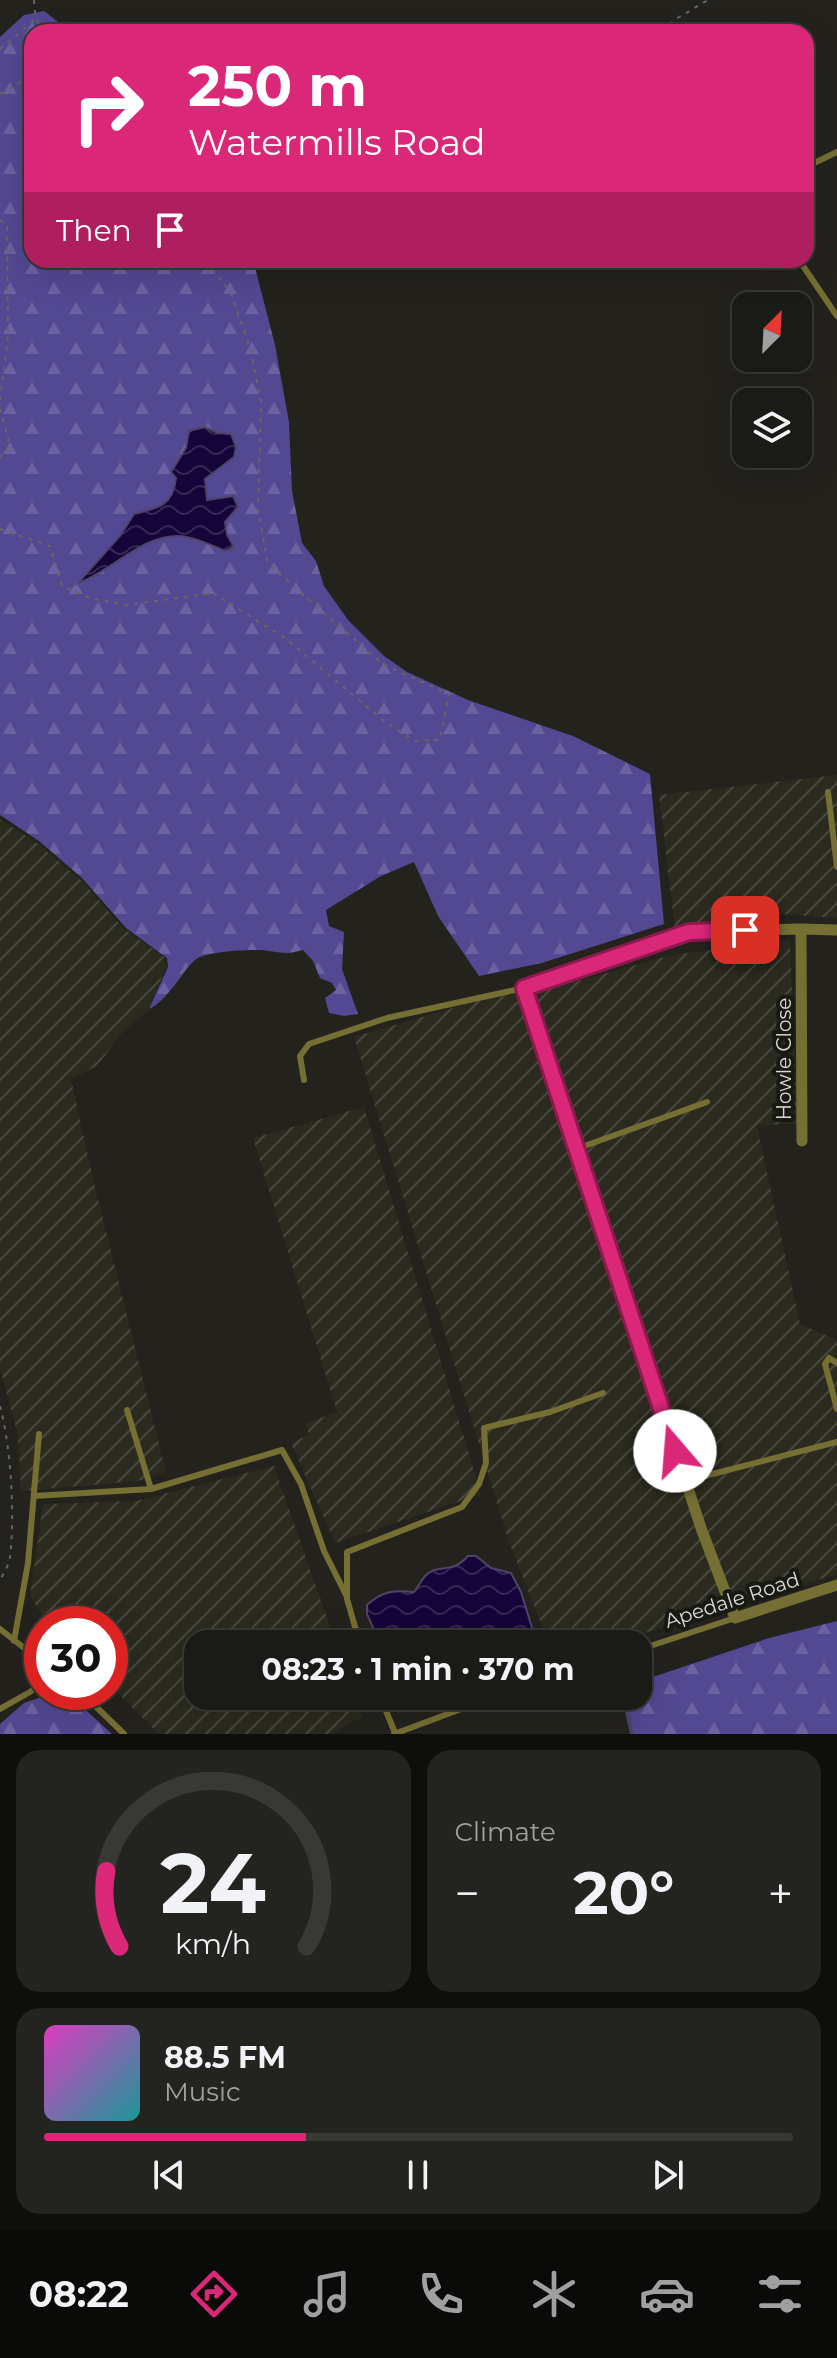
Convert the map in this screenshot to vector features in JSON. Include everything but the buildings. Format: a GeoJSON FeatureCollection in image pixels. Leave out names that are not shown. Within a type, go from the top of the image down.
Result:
{"type":"FeatureCollection","features":[{"type":"Feature","properties":{"kind":"street","name":"Howle Close"},"geometry":{"type":"LineString","coordinates":[[801,929],[802,1141]]}},
{"type":"Feature","properties":{"kind":"street"},"geometry":{"type":"LineString","coordinates":[[735,1618],[685,1481],[524,988],[689,932],[837,930]]}},
{"type":"Feature","properties":{"kind":"street","name":"Apedale Road"},"geometry":{"type":"LineString","coordinates":[[735,1618],[837,1585]]}},
{"type":"Feature","properties":{"kind":"lane"},"geometry":{"type":"LineString","coordinates":[[814,163],[837,152]]}},
{"type":"Feature","properties":{"kind":"lane"},"geometry":{"type":"LineString","coordinates":[[804,268],[837,316]]}},
{"type":"Feature","properties":{"kind":"lane"},"geometry":{"type":"LineString","coordinates":[[828,792],[837,867]]}},
{"type":"Feature","properties":{"kind":"lane"},"geometry":{"type":"LineString","coordinates":[[304,1080],[300,1056],[309,1044],[318,1040],[387,1018],[524,988]]}},
{"type":"Feature","properties":{"kind":"lane"},"geometry":{"type":"LineString","coordinates":[[576,1149],[707,1102]]}},
{"type":"Feature","properties":{"kind":"lane"},"geometry":{"type":"LineString","coordinates":[[837,1363],[829,1358],[825,1364],[837,1409]]}},
{"type":"Feature","properties":{"kind":"lane"},"geometry":{"type":"LineString","coordinates":[[347,1599],[347,1552],[462,1507],[479,1484],[486,1463],[484,1428],[550,1412],[603,1393]]}},
{"type":"Feature","properties":{"kind":"lane"},"geometry":{"type":"LineString","coordinates":[[127,1410],[151,1489]]}},
{"type":"Feature","properties":{"kind":"lane"},"geometry":{"type":"LineString","coordinates":[[14,1641],[28,1563],[39,1434]]}},
{"type":"Feature","properties":{"kind":"lane"},"geometry":{"type":"LineString","coordinates":[[685,1481],[837,1442]]}},
{"type":"Feature","properties":{"kind":"lane"},"geometry":{"type":"LineString","coordinates":[[34,1496],[151,1489],[282,1450],[301,1484],[324,1551],[347,1599],[356,1630]]}},
{"type":"Feature","properties":{"kind":"lane","name":"Apedale Road"},"geometry":{"type":"LineString","coordinates":[[652,1645],[735,1618]]}},
{"type":"Feature","properties":{"kind":"lane"},"geometry":{"type":"LineString","coordinates":[[0,1629],[24,1648]]}},
{"type":"Feature","properties":{"kind":"lane"},"geometry":{"type":"LineString","coordinates":[[0,1709],[24,1695]]}},
{"type":"Feature","properties":{"kind":"lane"},"geometry":{"type":"LineString","coordinates":[[99,1710],[124,1734]]}},
{"type":"Feature","properties":{"kind":"lane"},"geometry":{"type":"LineString","coordinates":[[385,1710],[394,1734],[458,1710]]}},
{"type":"Feature","properties":{"kind":"path"},"geometry":{"type":"LineString","coordinates":[[34,0],[39,24]]}},
{"type":"Feature","properties":{"kind":"path"},"geometry":{"type":"LineString","coordinates":[[670,24],[708,0]]}},
{"type":"Feature","properties":{"kind":"path"},"geometry":{"type":"LineString","coordinates":[[30,24],[37,18]]}},
{"type":"Feature","properties":{"kind":"path"},"geometry":{"type":"LineString","coordinates":[[0,49],[24,29]]}},
{"type":"Feature","properties":{"kind":"path"},"geometry":{"type":"LineString","coordinates":[[0,94],[24,80]]}},
{"type":"Feature","properties":{"kind":"path"},"geometry":{"type":"LineString","coordinates":[[0,220],[7,226],[8,336],[0,400]]}},
{"type":"Feature","properties":{"kind":"path"},"geometry":{"type":"LineString","coordinates":[[0,529],[50,546],[62,586],[90,598],[126,605],[213,593],[285,638],[384,721],[415,741],[440,740],[449,694],[384,665],[268,564],[258,510],[261,401],[250,348],[231,293],[211,268]]}},
{"type":"Feature","properties":{"kind":"path"},"geometry":{"type":"LineString","coordinates":[[0,409],[10,446],[0,457]]}},
{"type":"Feature","properties":{"kind":"path"},"geometry":{"type":"LineString","coordinates":[[0,1406],[6,1428],[11,1510],[10,1561],[0,1580]]}},
{"type":"Feature","properties":{"kind":"shaded area"},"geometry":{"type":"Polygon","coordinates":[[[837,775],[837,918],[766,913],[675,929],[659,795],[837,775]]]}},
{"type":"Feature","properties":{"kind":"shaded area"},"geometry":{"type":"Polygon","coordinates":[[[0,819],[37,843],[83,882],[124,929],[164,957],[166,967],[148,1010],[120,1035],[97,1066],[71,1079],[166,1472],[138,1481],[21,1491],[18,1435],[0,1368],[0,819]]]}},
{"type":"Feature","properties":{"kind":"shaded area"},"geometry":{"type":"Polygon","coordinates":[[[790,940],[797,1123],[757,1126],[800,1324],[837,1340],[837,1574],[652,1631],[544,1630],[509,1542],[354,1037],[474,1002],[574,982],[672,955],[790,940]]]}},
{"type":"Feature","properties":{"kind":"shaded area"},"geometry":{"type":"Polygon","coordinates":[[[364,1107],[481,1494],[335,1543],[291,1443],[309,1435],[306,1423],[337,1412],[253,1138],[364,1107]]]}},
{"type":"Feature","properties":{"kind":"shaded area"},"geometry":{"type":"Polygon","coordinates":[[[274,1466],[331,1630],[184,1630],[184,1710],[359,1710],[362,1717],[329,1734],[159,1734],[128,1703],[128,1606],[36,1606],[30,1596],[43,1504],[136,1501],[274,1466]]]}},
{"type":"Feature","properties":{"kind":"green space"},"geometry":{"type":"Polygon","coordinates":[[[44,11],[61,24],[24,24],[24,268],[255,268],[275,345],[289,422],[292,491],[302,543],[316,561],[324,586],[348,620],[384,656],[407,672],[468,700],[573,736],[650,774],[664,924],[542,963],[479,976],[438,916],[414,862],[381,876],[326,910],[329,926],[344,932],[342,969],[358,1014],[344,1016],[329,1013],[325,998],[336,990],[332,983],[320,978],[313,961],[303,950],[285,953],[238,951],[200,957],[165,997],[149,1009],[168,967],[167,958],[126,928],[82,878],[39,841],[0,815],[0,37],[24,15],[44,11]]]}},
{"type":"Feature","properties":{"kind":"green space"},"geometry":{"type":"Polygon","coordinates":[[[837,1621],[837,1734],[631,1734],[627,1710],[652,1710],[652,1677],[769,1638],[837,1621]]]}},
{"type":"Feature","properties":{"kind":"green space"},"geometry":{"type":"Polygon","coordinates":[[[24,1703],[24,1710],[86,1710],[112,1734],[0,1734],[0,1724],[24,1703]]]}},
{"type":"Feature","properties":{"kind":"water"},"geometry":{"type":"Polygon","coordinates":[[[205,427],[218,433],[231,434],[236,447],[234,457],[205,479],[207,500],[233,496],[238,507],[225,522],[227,535],[234,547],[226,551],[190,538],[165,537],[139,547],[78,583],[120,536],[134,514],[168,500],[176,478],[171,472],[186,448],[189,431],[205,427]]]}},
{"type":"Feature","properties":{"kind":"water"},"geometry":{"type":"Polygon","coordinates":[[[468,1556],[476,1556],[491,1568],[511,1573],[521,1592],[533,1630],[374,1630],[367,1614],[367,1605],[389,1592],[414,1592],[431,1572],[462,1562],[468,1556]]]}},
{"type":"Feature","properties":{"kind":"waterway"},"geometry":{"type":"LineString","coordinates":[[627,1710],[632,1734]]}},
{"type":"Feature","properties":{"kind":"route"},"geometry":{"type":"LineString","coordinates":[[675,1451],[524,988],[689,932],[745,930]]}}]}
